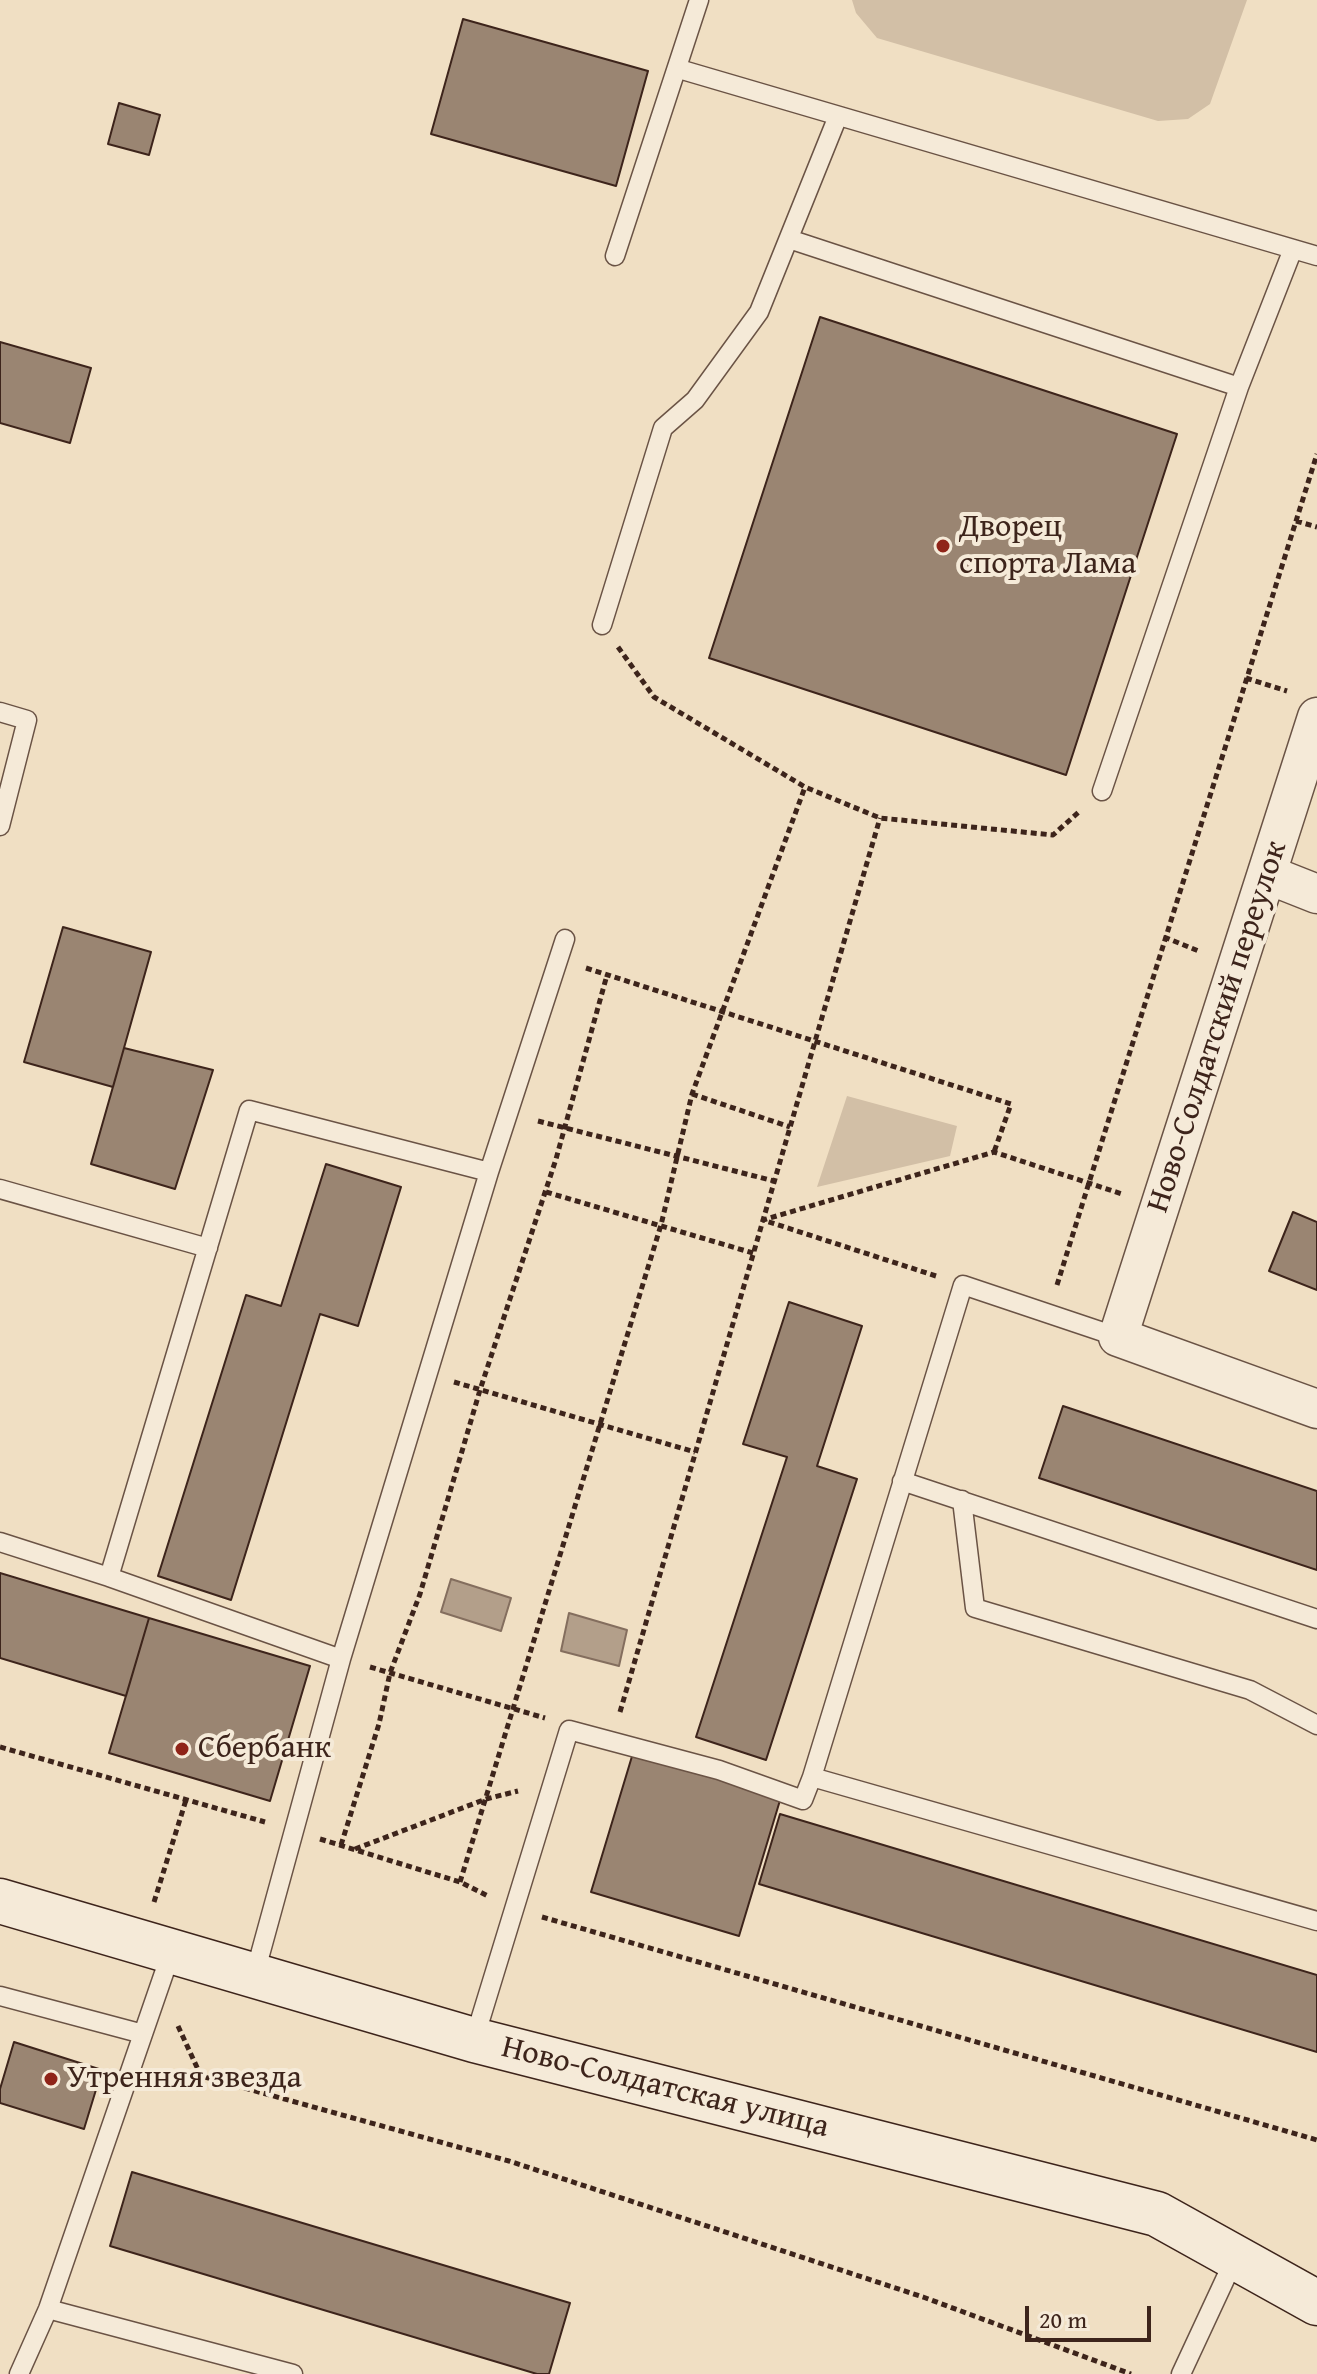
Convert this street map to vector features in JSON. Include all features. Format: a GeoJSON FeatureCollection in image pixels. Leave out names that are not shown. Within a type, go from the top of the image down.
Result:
{"type":"FeatureCollection","features":[{"type":"Feature","properties":{"kind":"main road","name":"Ново-Солдатская улица"},"geometry":{"type":"LineString","coordinates":[[0,1901],[158,1960],[255,1973],[474,2040],[1157,2214],[1317,2303]]}},
{"type":"Feature","properties":{"kind":"street","name":"Ново-Солдатский переулок"},"geometry":{"type":"LineString","coordinates":[[1118,1337],[1269,875],[1317,717]]}},
{"type":"Feature","properties":{"kind":"street"},"geometry":{"type":"LineString","coordinates":[[1269,875],[1317,894]]}},
{"type":"Feature","properties":{"kind":"street"},"geometry":{"type":"LineString","coordinates":[[1118,1337],[1317,1409]]}},
{"type":"Feature","properties":{"kind":"lane"},"geometry":{"type":"LineString","coordinates":[[615,256],[679,69],[699,0]]}},
{"type":"Feature","properties":{"kind":"lane"},"geometry":{"type":"LineString","coordinates":[[679,69],[1317,256]]}},
{"type":"Feature","properties":{"kind":"lane"},"geometry":{"type":"LineString","coordinates":[[602,625],[663,428],[695,400],[759,312],[838,116]]}},
{"type":"Feature","properties":{"kind":"lane"},"geometry":{"type":"LineString","coordinates":[[789,239],[1239,387]]}},
{"type":"Feature","properties":{"kind":"lane"},"geometry":{"type":"LineString","coordinates":[[1102,791],[1239,387],[1293,249]]}},
{"type":"Feature","properties":{"kind":"lane"},"geometry":{"type":"LineString","coordinates":[[0,712],[27,720],[0,826]]}},
{"type":"Feature","properties":{"kind":"lane"},"geometry":{"type":"LineString","coordinates":[[255,1973],[341,1659],[489,1172],[565,939]]}},
{"type":"Feature","properties":{"kind":"lane"},"geometry":{"type":"LineString","coordinates":[[109,1577],[249,1110],[489,1172]]}},
{"type":"Feature","properties":{"kind":"lane"},"geometry":{"type":"LineString","coordinates":[[0,1189],[208,1248]]}},
{"type":"Feature","properties":{"kind":"lane"},"geometry":{"type":"LineString","coordinates":[[474,2040],[569,1730],[719,1770],[803,1800],[963,1285],[1118,1337]]}},
{"type":"Feature","properties":{"kind":"lane"},"geometry":{"type":"LineString","coordinates":[[902,1481],[1317,1619]]}},
{"type":"Feature","properties":{"kind":"lane"},"geometry":{"type":"LineString","coordinates":[[962,1500],[975,1608],[1250,1690],[1317,1725]]}},
{"type":"Feature","properties":{"kind":"lane"},"geometry":{"type":"LineString","coordinates":[[0,1542],[341,1659]]}},
{"type":"Feature","properties":{"kind":"lane"},"geometry":{"type":"LineString","coordinates":[[812,1777],[1317,1921]]}},
{"type":"Feature","properties":{"kind":"lane"},"geometry":{"type":"LineString","coordinates":[[19,2374],[48,2309],[143,2034],[158,1960]]}},
{"type":"Feature","properties":{"kind":"lane"},"geometry":{"type":"LineString","coordinates":[[0,1996],[143,2034]]}},
{"type":"Feature","properties":{"kind":"lane"},"geometry":{"type":"LineString","coordinates":[[1181,2374],[1235,2258]]}},
{"type":"Feature","properties":{"kind":"lane"},"geometry":{"type":"LineString","coordinates":[[48,2309],[293,2374]]}},
{"type":"Feature","properties":{"kind":"path"},"geometry":{"type":"LineString","coordinates":[[1049,1314],[1317,454]]}},
{"type":"Feature","properties":{"kind":"path"},"geometry":{"type":"LineString","coordinates":[[1296,521],[1317,527]]}},
{"type":"Feature","properties":{"kind":"path"},"geometry":{"type":"LineString","coordinates":[[602,625],[654,697],[805,787],[880,818],[1053,835],[1102,791]]}},
{"type":"Feature","properties":{"kind":"path"},"geometry":{"type":"LineString","coordinates":[[1246,678],[1289,692]]}},
{"type":"Feature","properties":{"kind":"path"},"geometry":{"type":"LineString","coordinates":[[460,1882],[661,1225],[692,1094],[805,787]]}},
{"type":"Feature","properties":{"kind":"path"},"geometry":{"type":"LineString","coordinates":[[617,1723],[880,818]]}},
{"type":"Feature","properties":{"kind":"path"},"geometry":{"type":"LineString","coordinates":[[341,1845],[379,1724],[390,1673],[420,1594],[480,1390],[546,1192],[607,975],[1011,1104],[994,1152]]}},
{"type":"Feature","properties":{"kind":"path"},"geometry":{"type":"LineString","coordinates":[[692,1094],[790,1127]]}},
{"type":"Feature","properties":{"kind":"path"},"geometry":{"type":"LineString","coordinates":[[563,1129],[774,1181]]}},
{"type":"Feature","properties":{"kind":"path"},"geometry":{"type":"LineString","coordinates":[[763,1220],[994,1152],[1087,1184],[1160,1204]]}},
{"type":"Feature","properties":{"kind":"path"},"geometry":{"type":"LineString","coordinates":[[546,1192],[753,1253]]}},
{"type":"Feature","properties":{"kind":"path"},"geometry":{"type":"LineString","coordinates":[[763,1220],[963,1285]]}},
{"type":"Feature","properties":{"kind":"path"},"geometry":{"type":"LineString","coordinates":[[428,1374],[695,1452]]}},
{"type":"Feature","properties":{"kind":"path"},"geometry":{"type":"LineString","coordinates":[[341,1659],[554,1721]]}},
{"type":"Feature","properties":{"kind":"path"},"geometry":{"type":"LineString","coordinates":[[0,1747],[293,1830],[460,1882],[514,1909],[1317,2140]]}},
{"type":"Feature","properties":{"kind":"path"},"geometry":{"type":"LineString","coordinates":[[354,1849],[486,1799],[552,1783]]}},
{"type":"Feature","properties":{"kind":"path"},"geometry":{"type":"LineString","coordinates":[[186,1800],[158,1960],[201,2076],[509,2161],[923,2297],[1131,2374]]}},
{"type":"Feature","properties":{"kind":"shaded area"},"geometry":{"type":"Polygon","coordinates":[[[852,0],[1247,0],[1210,104],[1188,119],[1158,121],[877,38],[856,13],[852,0]]]}},
{"type":"Feature","properties":{"kind":"shaded area"},"geometry":{"type":"Polygon","coordinates":[[[847,1096],[957,1126],[950,1156],[817,1187],[847,1096]]]}},
{"type":"Feature","properties":{"kind":"shaded area"},"geometry":{"type":"Polygon","coordinates":[[[451,1579],[511,1598],[501,1631],[441,1612],[451,1579]]]}},
{"type":"Feature","properties":{"kind":"shaded area"},"geometry":{"type":"Polygon","coordinates":[[[569,1613],[627,1630],[619,1666],[561,1651],[569,1613]]]}},
{"type":"Feature","properties":{"kind":"building"},"geometry":{"type":"Polygon","coordinates":[[[463,19],[648,71],[616,186],[431,134],[463,19]]]}},
{"type":"Feature","properties":{"kind":"building"},"geometry":{"type":"Polygon","coordinates":[[[119,103],[160,115],[149,155],[108,144],[119,103]]]}},
{"type":"Feature","properties":{"kind":"building","name":"Дворец спорта Лама"},"geometry":{"type":"Polygon","coordinates":[[[820,317],[1177,434],[1066,775],[709,658],[820,317]]]}},
{"type":"Feature","properties":{"kind":"building"},"geometry":{"type":"Polygon","coordinates":[[[0,342],[91,368],[70,443],[0,423],[0,342]]]}},
{"type":"Feature","properties":{"kind":"building"},"geometry":{"type":"Polygon","coordinates":[[[63,927],[151,952],[113,1087],[24,1062],[63,927]]]}},
{"type":"Feature","properties":{"kind":"building"},"geometry":{"type":"Polygon","coordinates":[[[124,1048],[213,1070],[175,1189],[91,1164],[124,1048]]]}},
{"type":"Feature","properties":{"kind":"building"},"geometry":{"type":"Polygon","coordinates":[[[326,1164],[401,1187],[358,1326],[320,1314],[231,1600],[158,1576],[246,1295],[281,1306],[326,1164]]]}},
{"type":"Feature","properties":{"kind":"building"},"geometry":{"type":"Polygon","coordinates":[[[1293,1212],[1317,1222],[1317,1290],[1269,1271],[1293,1212]]]}},
{"type":"Feature","properties":{"kind":"building"},"geometry":{"type":"Polygon","coordinates":[[[789,1302],[862,1326],[817,1466],[857,1479],[766,1760],[696,1737],[787,1457],[743,1444],[789,1302]]]}},
{"type":"Feature","properties":{"kind":"building"},"geometry":{"type":"Polygon","coordinates":[[[1063,1406],[1317,1491],[1317,1570],[1039,1478],[1063,1406]]]}},
{"type":"Feature","properties":{"kind":"building"},"geometry":{"type":"Polygon","coordinates":[[[0,1573],[149,1618],[126,1696],[0,1658],[0,1573]]]}},
{"type":"Feature","properties":{"kind":"building"},"geometry":{"type":"Polygon","coordinates":[[[149,1618],[310,1666],[270,1801],[109,1753],[149,1618]]]}},
{"type":"Feature","properties":{"kind":"building"},"geometry":{"type":"Polygon","coordinates":[[[633,1753],[781,1797],[739,1936],[591,1892],[633,1753]]]}},
{"type":"Feature","properties":{"kind":"building"},"geometry":{"type":"Polygon","coordinates":[[[780,1814],[1317,1975],[1317,2052],[759,1884],[780,1814]]]}},
{"type":"Feature","properties":{"kind":"building","name":"Утренняя звезда"},"geometry":{"type":"Polygon","coordinates":[[[14,2042],[102,2070],[84,2129],[0,2103],[0,2089],[14,2042]]]}},
{"type":"Feature","properties":{"kind":"building"},"geometry":{"type":"Polygon","coordinates":[[[132,2172],[570,2303],[549,2374],[537,2374],[110,2246],[132,2172]]]}},
{"type":"Feature","properties":{"kind":"place","name":"Дворец спорта Лама"},"geometry":{"type":"Point","coordinates":[943,546]}},
{"type":"Feature","properties":{"kind":"place","name":"Сбербанк"},"geometry":{"type":"Point","coordinates":[182,1749]}},
{"type":"Feature","properties":{"kind":"place","name":"Утренняя звезда"},"geometry":{"type":"Point","coordinates":[51,2079]}}]}
